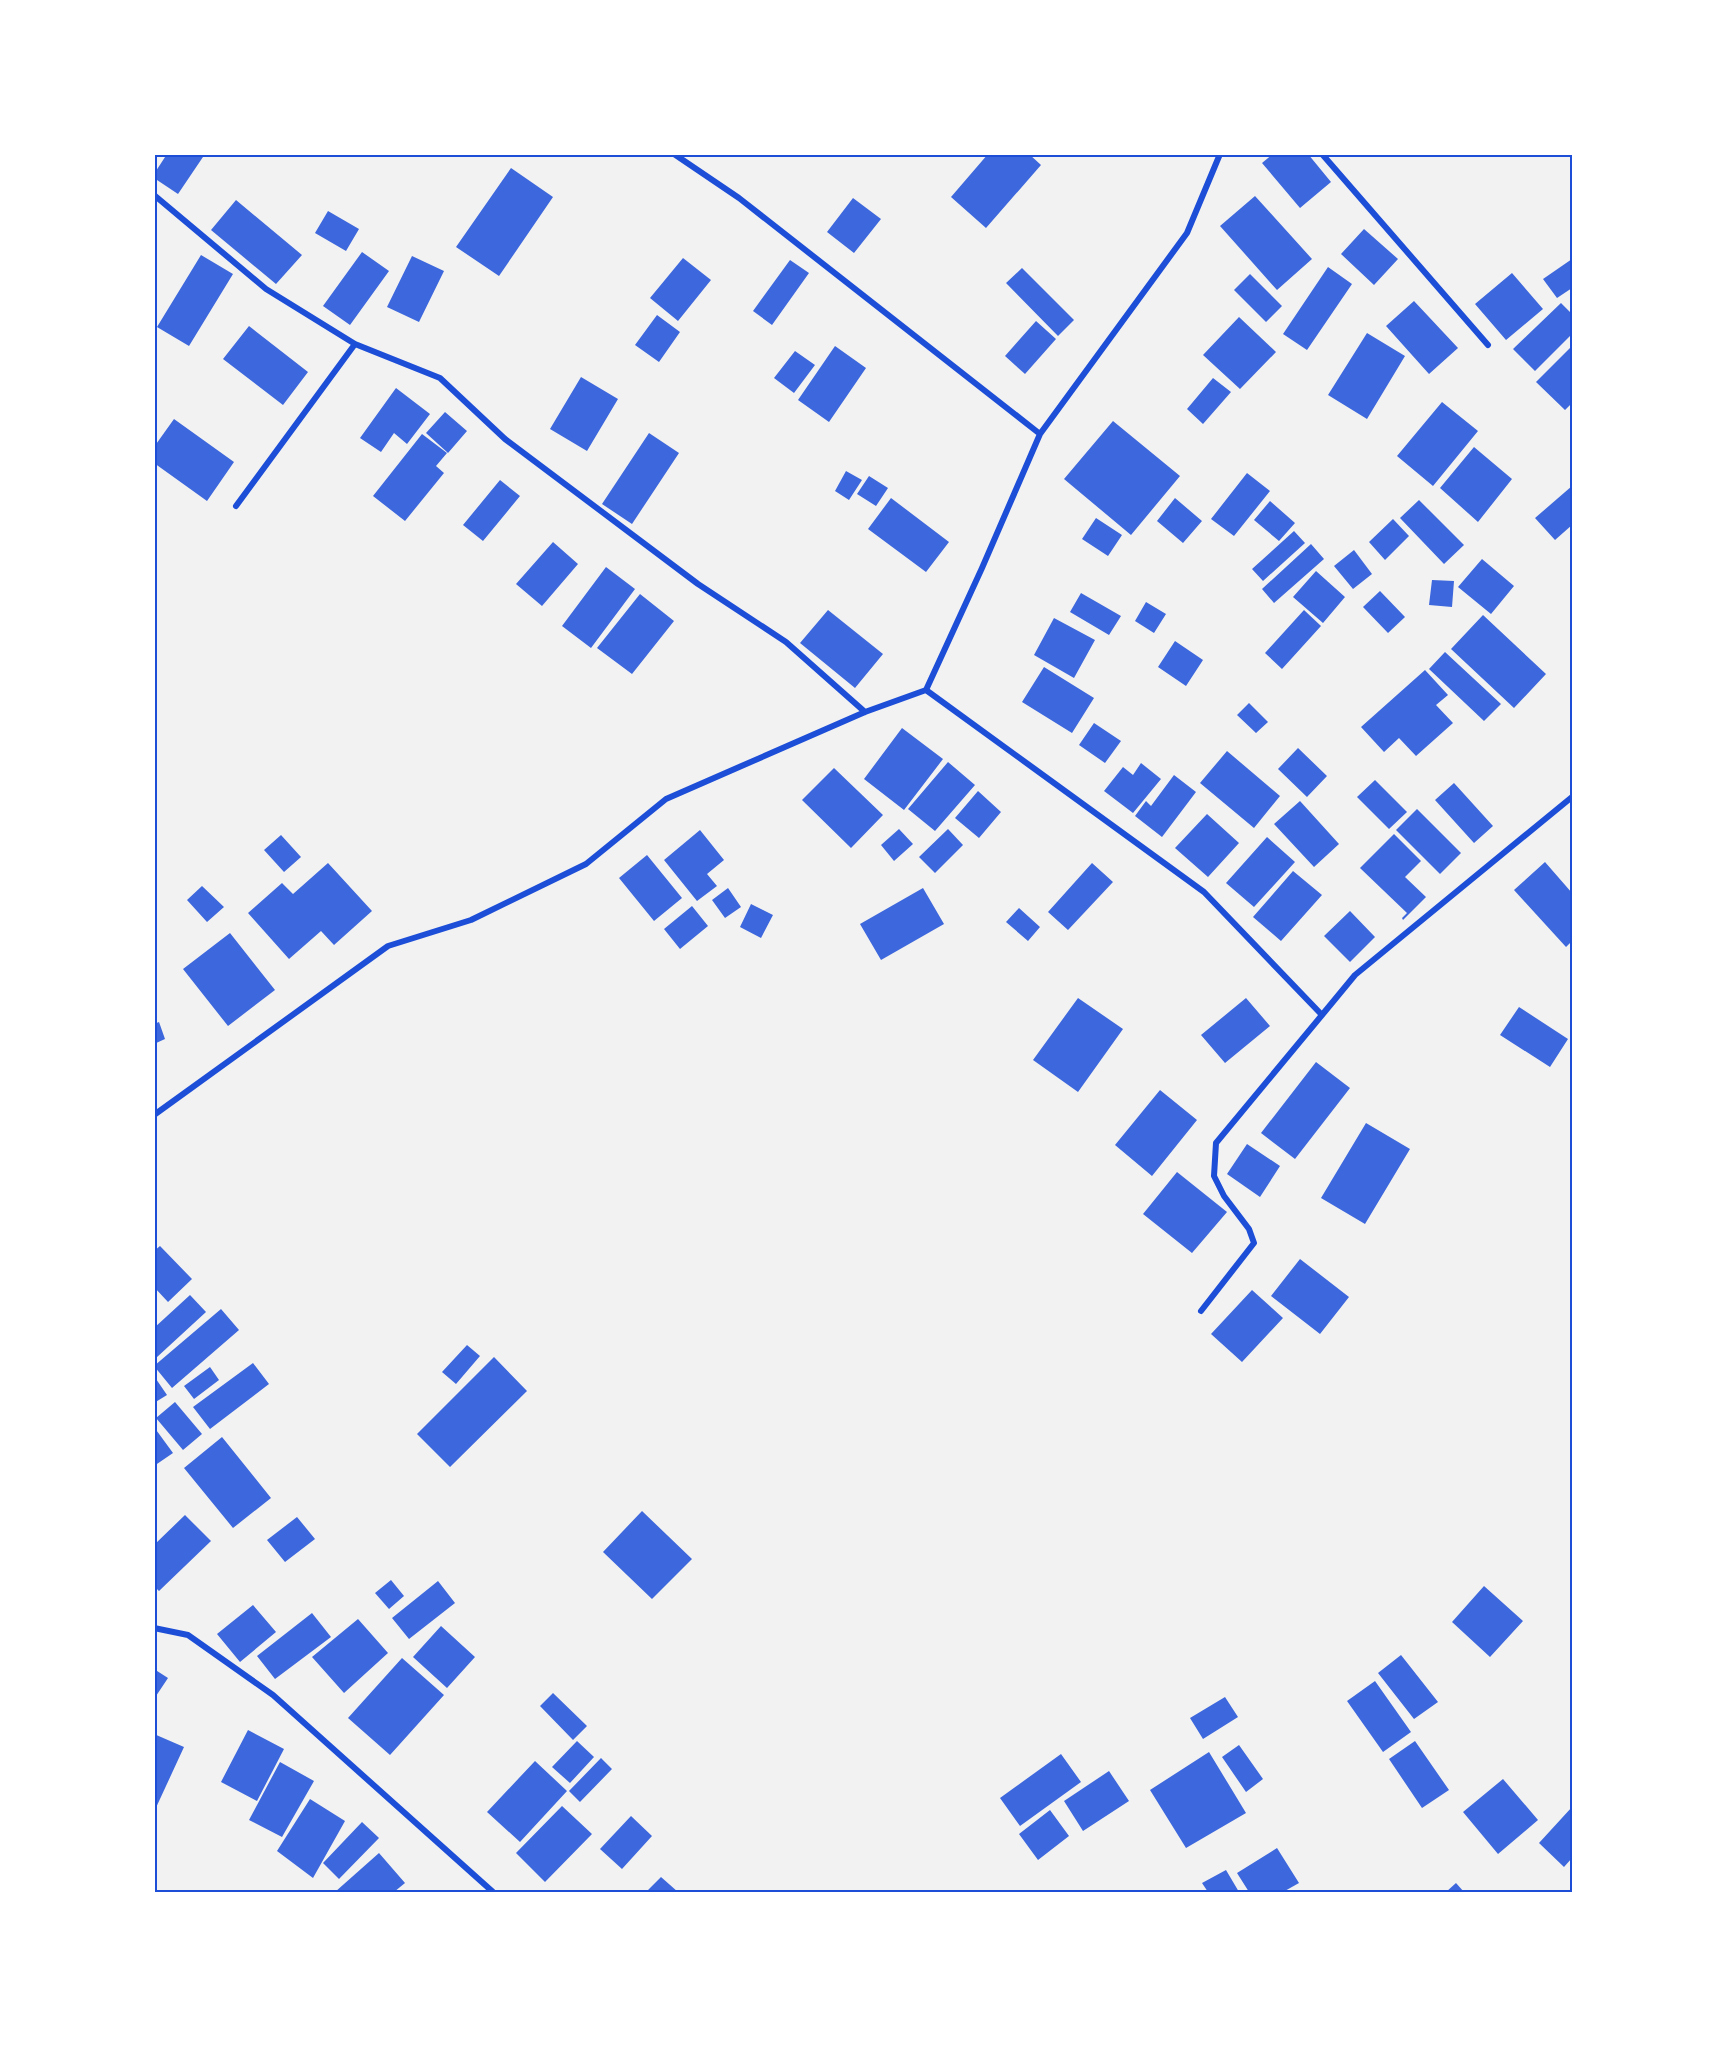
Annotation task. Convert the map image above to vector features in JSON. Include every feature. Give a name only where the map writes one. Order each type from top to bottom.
[{"type":"street","points":[[674,154],[738,198],[1040,434]]},
{"type":"street","points":[[154,1115],[388,946],[471,920],[586,864],[666,799],[865,712],[926,690],[1040,434],[1187,233],[1220,154]]},
{"type":"street","points":[[1322,154],[1488,345]]},
{"type":"street","points":[[154,195],[266,289],[355,344],[440,378],[505,439],[698,584],[786,642],[865,712]]},
{"type":"street","points":[[236,506],[355,344]]},
{"type":"street","points":[[926,690],[1204,892],[1322,1015]]},
{"type":"street","points":[[1201,1311],[1254,1243],[1249,1229],[1224,1196],[1214,1176],[1216,1143],[1355,975],[1572,797]]},
{"type":"street","points":[[154,1628],[188,1635],[273,1695],[493,1893]]},
{"type":"building","points":[[167,154],[205,154],[178,194],[154,178],[154,174]]},
{"type":"building","points":[[988,154],[1029,154],[1041,165],[986,228],[951,197]]},
{"type":"building","points":[[1273,154],[1308,154],[1331,182],[1300,208],[1262,163]]},
{"type":"building","points":[[511,168],[553,197],[499,276],[456,247]]},
{"type":"building","points":[[1255,196],[1312,259],[1277,290],[1220,226]]},
{"type":"building","points":[[853,198],[881,219],[854,253],[827,232]]},
{"type":"building","points":[[236,200],[302,255],[276,284],[211,230]]},
{"type":"building","points":[[328,211],[359,229],[346,251],[315,233]]},
{"type":"building","points":[[1364,229],[1398,259],[1374,285],[1341,254]]},
{"type":"building","points":[[362,252],[389,271],[350,325],[323,306]]},
{"type":"building","points":[[201,255],[233,274],[189,346],[157,327]]},
{"type":"building","points":[[412,256],[444,271],[419,322],[387,307]]},
{"type":"building","points":[[683,258],[711,280],[678,321],[650,298]]},
{"type":"building","points":[[1572,259],[1572,288],[1557,298],[1543,279]]},
{"type":"building","points":[[790,260],[809,273],[772,325],[753,311]]},
{"type":"building","points":[[1328,267],[1352,284],[1307,350],[1283,334]]},
{"type":"building","points":[[1022,268],[1074,320],[1058,336],[1006,283]]},
{"type":"building","points":[[1512,273],[1543,309],[1506,340],[1475,304]]},
{"type":"building","points":[[1250,274],[1282,306],[1266,322],[1234,290]]},
{"type":"building","points":[[1414,301],[1458,348],[1429,374],[1386,326]]},
{"type":"building","points":[[1561,303],[1572,314],[1572,334],[1535,371],[1513,349]]},
{"type":"building","points":[[657,315],[680,332],[659,362],[635,345]]},
{"type":"building","points":[[1239,317],[1276,352],[1240,389],[1203,355]]},
{"type":"building","points":[[1036,321],[1056,339],[1025,374],[1005,356]]},
{"type":"building","points":[[249,326],[308,372],[283,405],[223,359]]},
{"type":"building","points":[[1367,333],[1405,356],[1367,419],[1328,395]]},
{"type":"building","points":[[835,346],[866,368],[829,422],[798,400]]},
{"type":"building","points":[[1572,346],[1572,403],[1565,410],[1536,382]]},
{"type":"building","points":[[795,351],[815,365],[794,393],[774,378]]},
{"type":"building","points":[[581,377],[618,399],[587,451],[550,429]]},
{"type":"building","points":[[1213,378],[1231,392],[1203,424],[1187,409]]},
{"type":"building","points":[[396,388],[430,414],[407,444],[394,433],[381,452],[360,438]]},
{"type":"building","points":[[1442,402],[1478,431],[1433,486],[1397,456]]},
{"type":"building","points":[[445,412],[467,431],[448,453],[426,433]]},
{"type":"building","points":[[174,419],[234,462],[207,501],[154,463],[154,447]]},
{"type":"building","points":[[1113,421],[1180,476],[1131,535],[1064,479]]},
{"type":"building","points":[[649,433],[679,453],[632,524],[602,504]]},
{"type":"building","points":[[422,434],[447,453],[436,466],[444,473],[405,521],[373,496]]},
{"type":"building","points":[[1474,447],[1512,479],[1478,522],[1440,488]]},
{"type":"building","points":[[846,471],[862,480],[849,500],[835,491]]},
{"type":"building","points":[[1247,473],[1270,491],[1234,536],[1211,519]]},
{"type":"building","points":[[869,476],[888,488],[876,506],[857,494]]},
{"type":"building","points":[[500,480],[520,496],[483,541],[463,525]]},
{"type":"building","points":[[1572,486],[1572,525],[1555,540],[1535,518]]},
{"type":"building","points":[[891,498],[949,542],[926,572],[868,529]]},
{"type":"building","points":[[1175,498],[1202,521],[1183,543],[1157,521]]},
{"type":"building","points":[[1419,500],[1464,545],[1444,564],[1400,518]]},
{"type":"building","points":[[1270,501],[1295,523],[1279,541],[1254,520]]},
{"type":"building","points":[[1096,518],[1122,535],[1108,556],[1082,539]]},
{"type":"building","points":[[1393,519],[1409,536],[1385,560],[1369,542]]},
{"type":"building","points":[[1294,531],[1305,543],[1263,581],[1252,569]]},
{"type":"building","points":[[553,542],[578,564],[542,606],[516,584]]},
{"type":"building","points":[[1311,544],[1324,559],[1274,603],[1262,589]]},
{"type":"building","points":[[1354,550],[1372,574],[1353,589],[1334,566]]},
{"type":"building","points":[[1482,559],[1514,586],[1491,614],[1458,587]]},
{"type":"building","points":[[606,567],[635,589],[591,648],[562,626]]},
{"type":"building","points":[[1316,571],[1345,597],[1323,623],[1293,597]]},
{"type":"building","points":[[1432,580],[1454,581],[1452,607],[1429,605]]},
{"type":"building","points":[[1380,591],[1405,617],[1388,633],[1363,607]]},
{"type":"building","points":[[1081,593],[1121,616],[1109,635],[1070,612]]},
{"type":"building","points":[[640,594],[674,621],[632,674],[597,648]]},
{"type":"building","points":[[1146,602],[1166,614],[1154,633],[1135,621]]},
{"type":"building","points":[[828,610],[883,654],[855,688],[800,643]]},
{"type":"building","points":[[1304,610],[1321,626],[1282,669],[1265,653]]},
{"type":"building","points":[[1483,615],[1546,674],[1514,708],[1451,649]]},
{"type":"building","points":[[1054,618],[1095,640],[1074,678],[1034,655]]},
{"type":"building","points":[[1175,641],[1203,660],[1186,686],[1158,667]]},
{"type":"building","points":[[1445,652],[1501,704],[1484,721],[1429,669]]},
{"type":"building","points":[[1044,667],[1094,698],[1072,733],[1022,702]]},
{"type":"building","points":[[1425,670],[1448,695],[1436,705],[1453,723],[1416,756],[1399,738],[1384,752],[1361,727]]},
{"type":"building","points":[[1249,703],[1268,722],[1256,733],[1237,715]]},
{"type":"building","points":[[1094,723],[1121,741],[1105,763],[1079,745]]},
{"type":"building","points":[[902,728],[943,759],[904,810],[864,779]]},
{"type":"building","points":[[1298,748],[1327,776],[1307,797],[1278,769]]},
{"type":"building","points":[[1227,751],[1280,796],[1254,828],[1200,783]]},
{"type":"building","points":[[948,762],[975,785],[935,831],[908,809]]},
{"type":"building","points":[[1141,763],[1161,779],[1133,813],[1104,791],[1123,767],[1133,775]]},
{"type":"building","points":[[834,768],[883,815],[851,848],[802,800]]},
{"type":"building","points":[[1174,775],[1196,792],[1162,837],[1135,816],[1146,801],[1151,806]]},
{"type":"building","points":[[1375,780],[1407,812],[1389,829],[1357,797]]},
{"type":"building","points":[[1454,783],[1493,826],[1474,843],[1435,800]]},
{"type":"building","points":[[978,791],[1001,812],[979,838],[955,818]]},
{"type":"building","points":[[1300,801],[1339,844],[1314,867],[1274,824]]},
{"type":"building","points":[[1417,809],[1461,853],[1440,874],[1396,830]]},
{"type":"building","points":[[1207,814],[1239,843],[1208,877],[1175,848]]},
{"type":"building","points":[[899,829],[913,844],[894,861],[881,845]]},
{"type":"building","points":[[948,829],[963,845],[935,873],[919,857]]},
{"type":"building","points":[[700,830],[724,860],[707,874],[717,886],[697,901],[664,860]]},
{"type":"building","points":[[1394,834],[1421,861],[1405,877],[1426,897],[1403,920],[1402,918],[1407,913],[1360,868]]},
{"type":"building","points":[[281,835],[301,857],[284,872],[264,850]]},
{"type":"building","points":[[1267,837],[1295,862],[1254,907],[1226,883]]},
{"type":"building","points":[[647,855],[682,898],[654,921],[619,878]]},
{"type":"building","points":[[1545,862],[1572,893],[1572,941],[1566,947],[1514,890]]},
{"type":"building","points":[[328,863],[372,911],[334,945],[321,931],[289,959],[248,913],[282,883],[293,894]]},
{"type":"building","points":[[1092,863],[1113,882],[1068,930],[1048,912]]},
{"type":"building","points":[[1293,871],[1322,895],[1281,941],[1253,917]]},
{"type":"building","points":[[202,886],[224,907],[207,922],[187,900]]},
{"type":"building","points":[[728,888],[741,907],[725,918],[712,900]]},
{"type":"building","points":[[923,888],[944,924],[881,960],[860,924]]},
{"type":"building","points":[[751,904],[773,915],[761,938],[740,927]]},
{"type":"building","points":[[692,906],[708,926],[680,949],[664,929]]},
{"type":"building","points":[[1019,908],[1040,927],[1028,941],[1006,922]]},
{"type":"building","points":[[1350,911],[1375,937],[1350,962],[1324,936]]},
{"type":"building","points":[[230,933],[275,990],[228,1026],[183,969]]},
{"type":"building","points":[[1078,998],[1123,1029],[1078,1092],[1033,1060]]},
{"type":"building","points":[[1246,998],[1270,1026],[1225,1063],[1201,1035]]},
{"type":"building","points":[[1519,1007],[1568,1039],[1550,1067],[1500,1035]]},
{"type":"building","points":[[159,1022],[165,1039],[154,1044],[154,1024]]},
{"type":"building","points":[[1316,1062],[1350,1088],[1295,1159],[1261,1133]]},
{"type":"building","points":[[1160,1090],[1197,1120],[1152,1176],[1115,1145]]},
{"type":"building","points":[[1366,1123],[1410,1149],[1365,1224],[1321,1198]]},
{"type":"building","points":[[1247,1144],[1280,1166],[1260,1197],[1227,1174]]},
{"type":"building","points":[[1177,1172],[1227,1212],[1192,1253],[1143,1214]]},
{"type":"building","points":[[160,1246],[192,1279],[168,1302],[154,1287],[154,1251]]},
{"type":"building","points":[[1300,1259],[1349,1297],[1320,1334],[1271,1296]]},
{"type":"building","points":[[1252,1290],[1283,1318],[1242,1362],[1211,1334]]},
{"type":"building","points":[[190,1295],[206,1312],[156,1358],[154,1328]]},
{"type":"building","points":[[221,1309],[239,1330],[172,1388],[154,1366]]},
{"type":"building","points":[[467,1345],[480,1356],[456,1384],[442,1372]]},
{"type":"building","points":[[494,1357],[527,1391],[450,1467],[417,1434]]},
{"type":"building","points":[[253,1363],[269,1384],[210,1429],[193,1407]]},
{"type":"building","points":[[210,1367],[219,1380],[194,1399],[184,1386]]},
{"type":"building","points":[[154,1376],[167,1395],[154,1403]]},
{"type":"building","points":[[175,1402],[202,1434],[183,1450],[156,1418]]},
{"type":"building","points":[[154,1427],[173,1453],[154,1466]]},
{"type":"building","points":[[222,1437],[271,1498],[233,1528],[184,1468]]},
{"type":"building","points":[[642,1511],[692,1559],[652,1599],[603,1552]]},
{"type":"building","points":[[185,1515],[211,1541],[159,1591],[154,1586],[154,1545]]},
{"type":"building","points":[[297,1517],[315,1539],[285,1562],[267,1540]]},
{"type":"building","points":[[391,1580],[404,1596],[389,1609],[375,1593]]},
{"type":"building","points":[[438,1581],[455,1603],[409,1639],[392,1618]]},
{"type":"building","points":[[1484,1586],[1523,1621],[1490,1657],[1452,1622]]},
{"type":"building","points":[[253,1605],[276,1632],[240,1662],[217,1634]]},
{"type":"building","points":[[312,1613],[331,1637],[275,1679],[257,1656]]},
{"type":"building","points":[[358,1619],[388,1653],[344,1693],[312,1657]]},
{"type":"building","points":[[441,1626],[475,1657],[447,1688],[413,1657]]},
{"type":"building","points":[[1401,1655],[1438,1702],[1414,1719],[1378,1673]]},
{"type":"building","points":[[402,1658],[444,1695],[390,1755],[348,1718]]},
{"type":"building","points":[[154,1669],[168,1678],[154,1699]]},
{"type":"building","points":[[1375,1681],[1411,1732],[1383,1752],[1347,1701]]},
{"type":"building","points":[[553,1693],[587,1726],[573,1740],[540,1706]]},
{"type":"building","points":[[1225,1697],[1238,1717],[1203,1739],[1190,1718]]},
{"type":"building","points":[[248,1730],[284,1749],[257,1801],[221,1782]]},
{"type":"building","points":[[154,1734],[184,1747],[154,1812]]},
{"type":"building","points":[[577,1741],[594,1757],[570,1783],[552,1767]]},
{"type":"building","points":[[1415,1741],[1449,1790],[1422,1808],[1389,1759]]},
{"type":"building","points":[[1239,1745],[1263,1779],[1246,1792],[1222,1757]]},
{"type":"building","points":[[1209,1752],[1246,1813],[1186,1848],[1150,1790]]},
{"type":"building","points":[[1061,1754],[1081,1782],[1020,1826],[1000,1798]]},
{"type":"building","points":[[601,1758],[612,1769],[580,1802],[569,1791]]},
{"type":"building","points":[[535,1761],[567,1791],[520,1842],[487,1812]]},
{"type":"building","points":[[280,1762],[314,1781],[282,1837],[249,1820]]},
{"type":"building","points":[[1109,1771],[1129,1801],[1083,1831],[1064,1801]]},
{"type":"building","points":[[1503,1779],[1538,1820],[1498,1854],[1463,1812]]},
{"type":"building","points":[[310,1799],[345,1821],[313,1878],[277,1851]]},
{"type":"building","points":[[562,1806],[592,1834],[545,1882],[516,1853]]},
{"type":"building","points":[[1572,1807],[1572,1858],[1564,1867],[1539,1843]]},
{"type":"building","points":[[1050,1810],[1069,1836],[1038,1860],[1019,1834]]},
{"type":"building","points":[[631,1816],[652,1836],[622,1869],[600,1849]]},
{"type":"building","points":[[362,1822],[379,1838],[339,1879],[323,1863]]},
{"type":"building","points":[[1277,1848],[1299,1883],[1283,1892],[1249,1892],[1237,1873]]},
{"type":"building","points":[[379,1853],[405,1883],[394,1892],[335,1892]]},
{"type":"building","points":[[1226,1870],[1239,1892],[1208,1892],[1202,1883]]},
{"type":"building","points":[[661,1877],[678,1892],[646,1892]]},
{"type":"building","points":[[1456,1883],[1464,1892],[1446,1892]]}]
